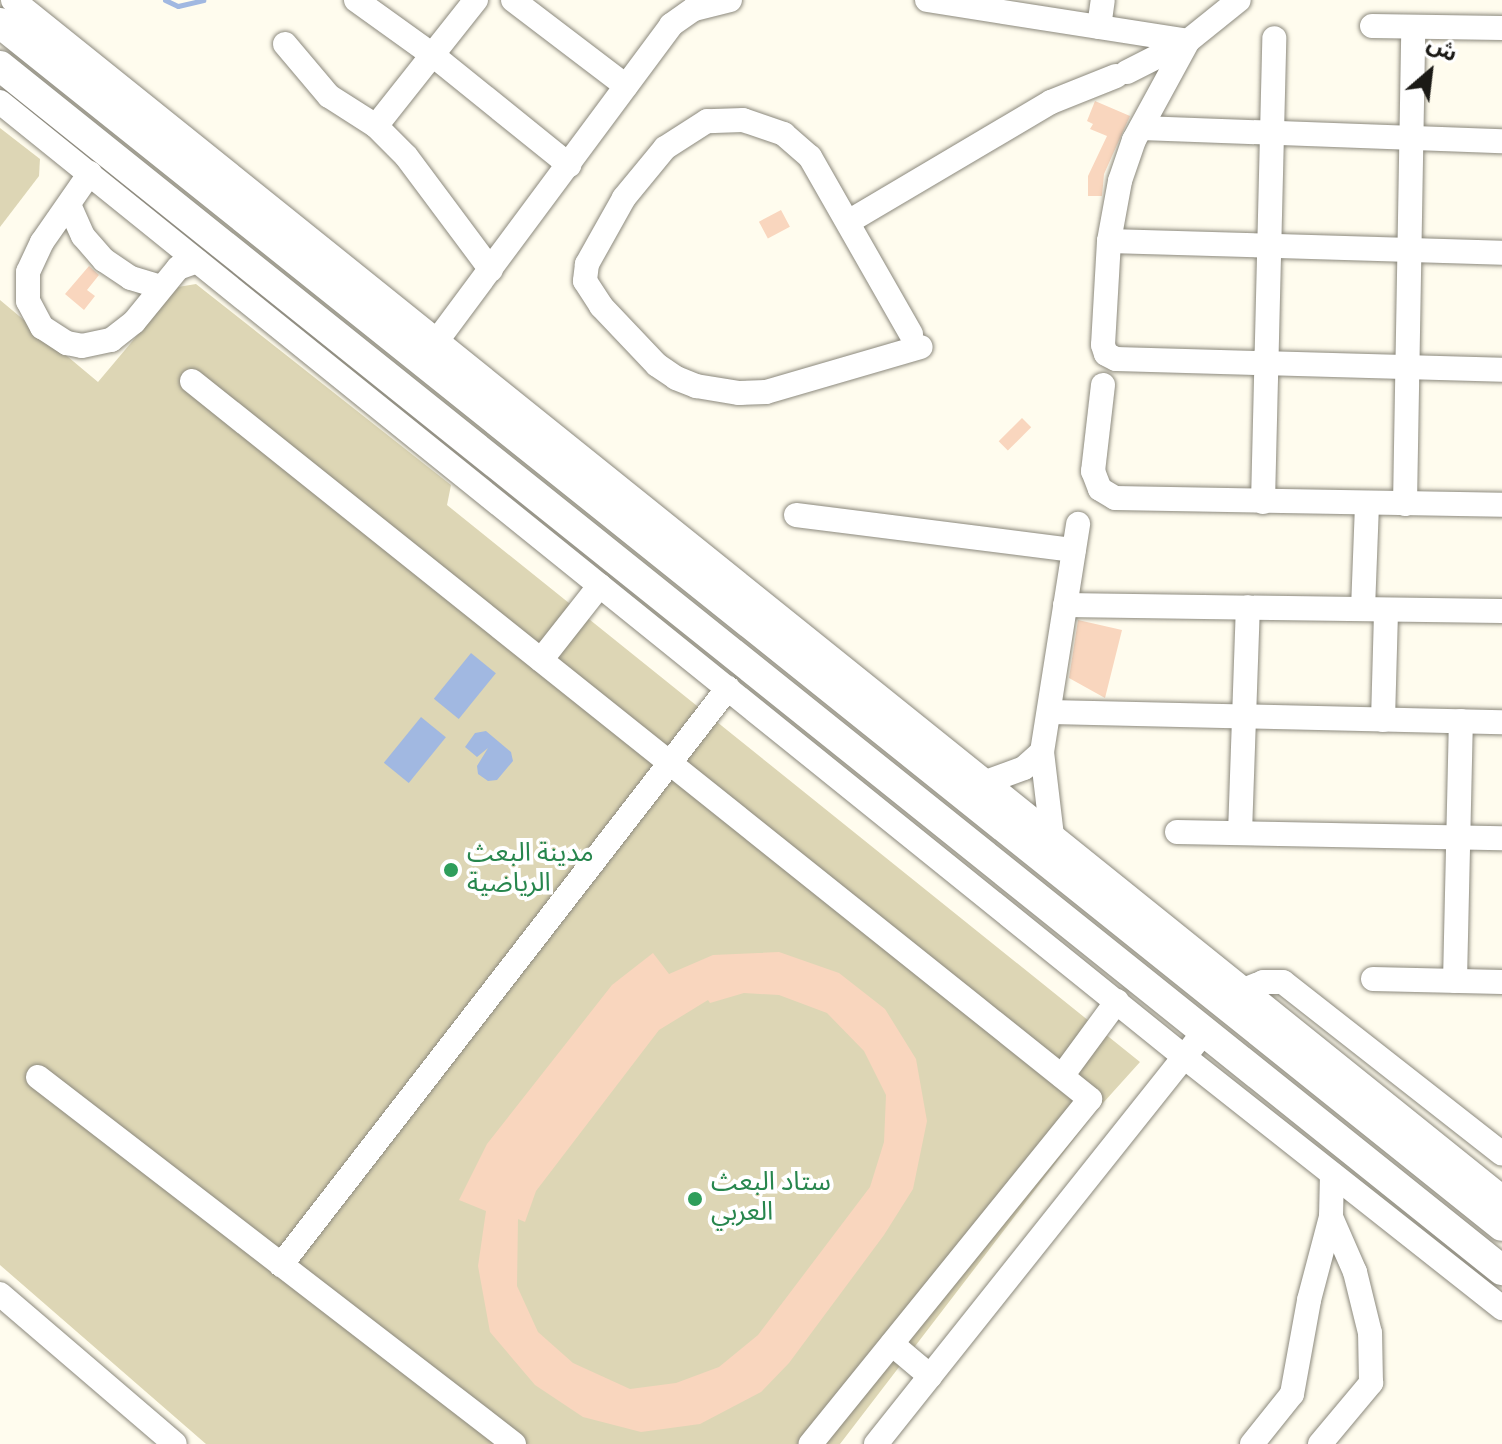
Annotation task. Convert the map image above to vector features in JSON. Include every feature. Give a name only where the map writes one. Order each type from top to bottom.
[{"type":"main road","points":[[0,23],[1237,998],[1502,1226]]},
{"type":"main road","points":[[0,66],[99,163],[1502,1270]]},
{"type":"main road","points":[[1204,1032],[1220,1029],[1237,998]]},
{"type":"street","points":[[13,0],[986,782],[1237,998],[1497,1189]]},
{"type":"street","points":[[356,0],[434,56],[569,165]]},
{"type":"street","points":[[376,126],[476,0]]},
{"type":"street","points":[[513,0],[626,86]]},
{"type":"street","points":[[927,0],[1039,9],[1099,27],[1188,41]]},
{"type":"street","points":[[1099,27],[1103,0]]},
{"type":"street","points":[[848,222],[1051,102],[1121,74],[1188,41],[1239,0]]},
{"type":"street","points":[[436,342],[671,25],[694,9],[715,1]]},
{"type":"street","points":[[1372,26],[1502,28]]},
{"type":"street","points":[[1405,504],[1413,27]]},
{"type":"street","points":[[1263,502],[1274,38]]},
{"type":"street","points":[[1188,41],[1141,128],[1120,181],[1109,241],[1103,345],[1106,354],[1116,359],[1502,370]]},
{"type":"street","points":[[285,44],[329,96],[376,126],[406,156],[491,270]]},
{"type":"street","points":[[0,102],[99,163],[197,261],[1183,1056],[1502,1308]]},
{"type":"street","points":[[716,118],[759,124],[794,142],[815,165],[848,222],[916,340],[766,392],[739,393],[707,388],[676,378],[657,365],[601,306],[585,281],[587,264],[597,242],[638,179],[683,133],[716,118]]},
{"type":"street","points":[[1141,128],[1502,141]]},
{"type":"street","points":[[99,163],[42,242],[28,272],[28,301],[42,327],[54,336],[82,346],[111,340],[134,322],[178,268],[197,261]]},
{"type":"street","points":[[70,207],[83,236],[104,260],[131,278],[161,287]]},
{"type":"street","points":[[1109,241],[1502,253]]},
{"type":"street","points":[[192,381],[1090,1099],[811,1444]]},
{"type":"street","points":[[1103,385],[1093,471],[1095,482],[1108,495],[1128,500],[1502,505]]},
{"type":"street","points":[[1367,503],[1383,720]]},
{"type":"street","points":[[796,515],[1074,550]]},
{"type":"street","points":[[1052,836],[1042,752],[1078,524]]},
{"type":"street","points":[[541,660],[600,585]]},
{"type":"street","points":[[1065,605],[1502,611]]},
{"type":"street","points":[[1240,833],[1248,607]]},
{"type":"street","points":[[281,1265],[728,688]]},
{"type":"street","points":[[1050,712],[1502,722]]},
{"type":"street","points":[[1455,981],[1461,721]]},
{"type":"street","points":[[986,782],[1024,768],[1042,752]]},
{"type":"street","points":[[1177,832],[1502,838]]},
{"type":"street","points":[[1373,979],[1502,982]]},
{"type":"street","points":[[1237,998],[1272,980],[1283,982],[1502,1154]]},
{"type":"street","points":[[1062,1076],[1117,1001]]},
{"type":"street","points":[[876,1444],[1204,1032]]},
{"type":"street","points":[[38,1077],[514,1444]]},
{"type":"street","points":[[1252,1444],[1292,1394],[1309,1300],[1331,1217],[1332,1174]]},
{"type":"street","points":[[1320,1444],[1371,1383],[1370,1333],[1355,1272],[1331,1217]]},
{"type":"street","points":[[0,1294],[175,1444]]},
{"type":"street","points":[[892,1344],[930,1376]]},
{"type":"shaded area","points":[[0,128],[40,159],[39,176],[0,227]]},
{"type":"shaded area","name":"مدينة البعث الرياضية","points":[[196,284],[451,485],[447,505],[1140,1062],[1094,1113],[840,1444],[206,1444],[0,1265],[0,300],[98,382],[178,287]]},
{"type":"water","points":[[471,653],[496,673],[459,719],[434,699]]},
{"type":"water","points":[[421,717],[446,737],[409,783],[384,763]]},
{"type":"water","points":[[486,731],[511,752],[513,761],[497,780],[488,781],[478,774],[477,766],[488,748],[477,757],[465,747],[475,733]]},
{"type":"building","points":[[1095,101],[1130,116],[1104,174],[1102,196],[1088,196],[1088,176],[1107,136],[1090,129],[1093,124],[1087,121]]},
{"type":"building","points":[[781,210],[790,227],[768,239],[759,222]]},
{"type":"building","points":[[89,266],[99,275],[87,290],[95,296],[84,310],[65,294]]},
{"type":"building","points":[[1022,418],[1031,427],[1008,451],[999,441]]},
{"type":"building","points":[[1078,620],[1122,630],[1105,698],[1069,678]]},
{"type":"building","points":[[779,952],[839,973],[885,1009],[916,1059],[927,1121],[913,1189],[884,1235],[789,1363],[761,1392],[700,1424],[641,1432],[583,1417],[535,1385],[490,1332],[478,1266],[486,1211],[459,1200],[487,1144],[612,985],[653,953],[669,974],[713,955]],"holes":[[[744,993],[779,995],[827,1013],[864,1051],[886,1095],[884,1142],[870,1187],[758,1335],[719,1367],[676,1383],[630,1389],[573,1363],[538,1332],[517,1286],[518,1219],[525,1222],[536,1191],[659,1030],[708,1000],[710,1003]]]},
{"type":"waterway","points":[[165,0],[178,6],[203,0]]},
{"type":"place","name":"مدينة البعث الرياضية","points":[[451,870]]},
{"type":"place","name":"ستاد البعث العربي","points":[[695,1199]]}]
